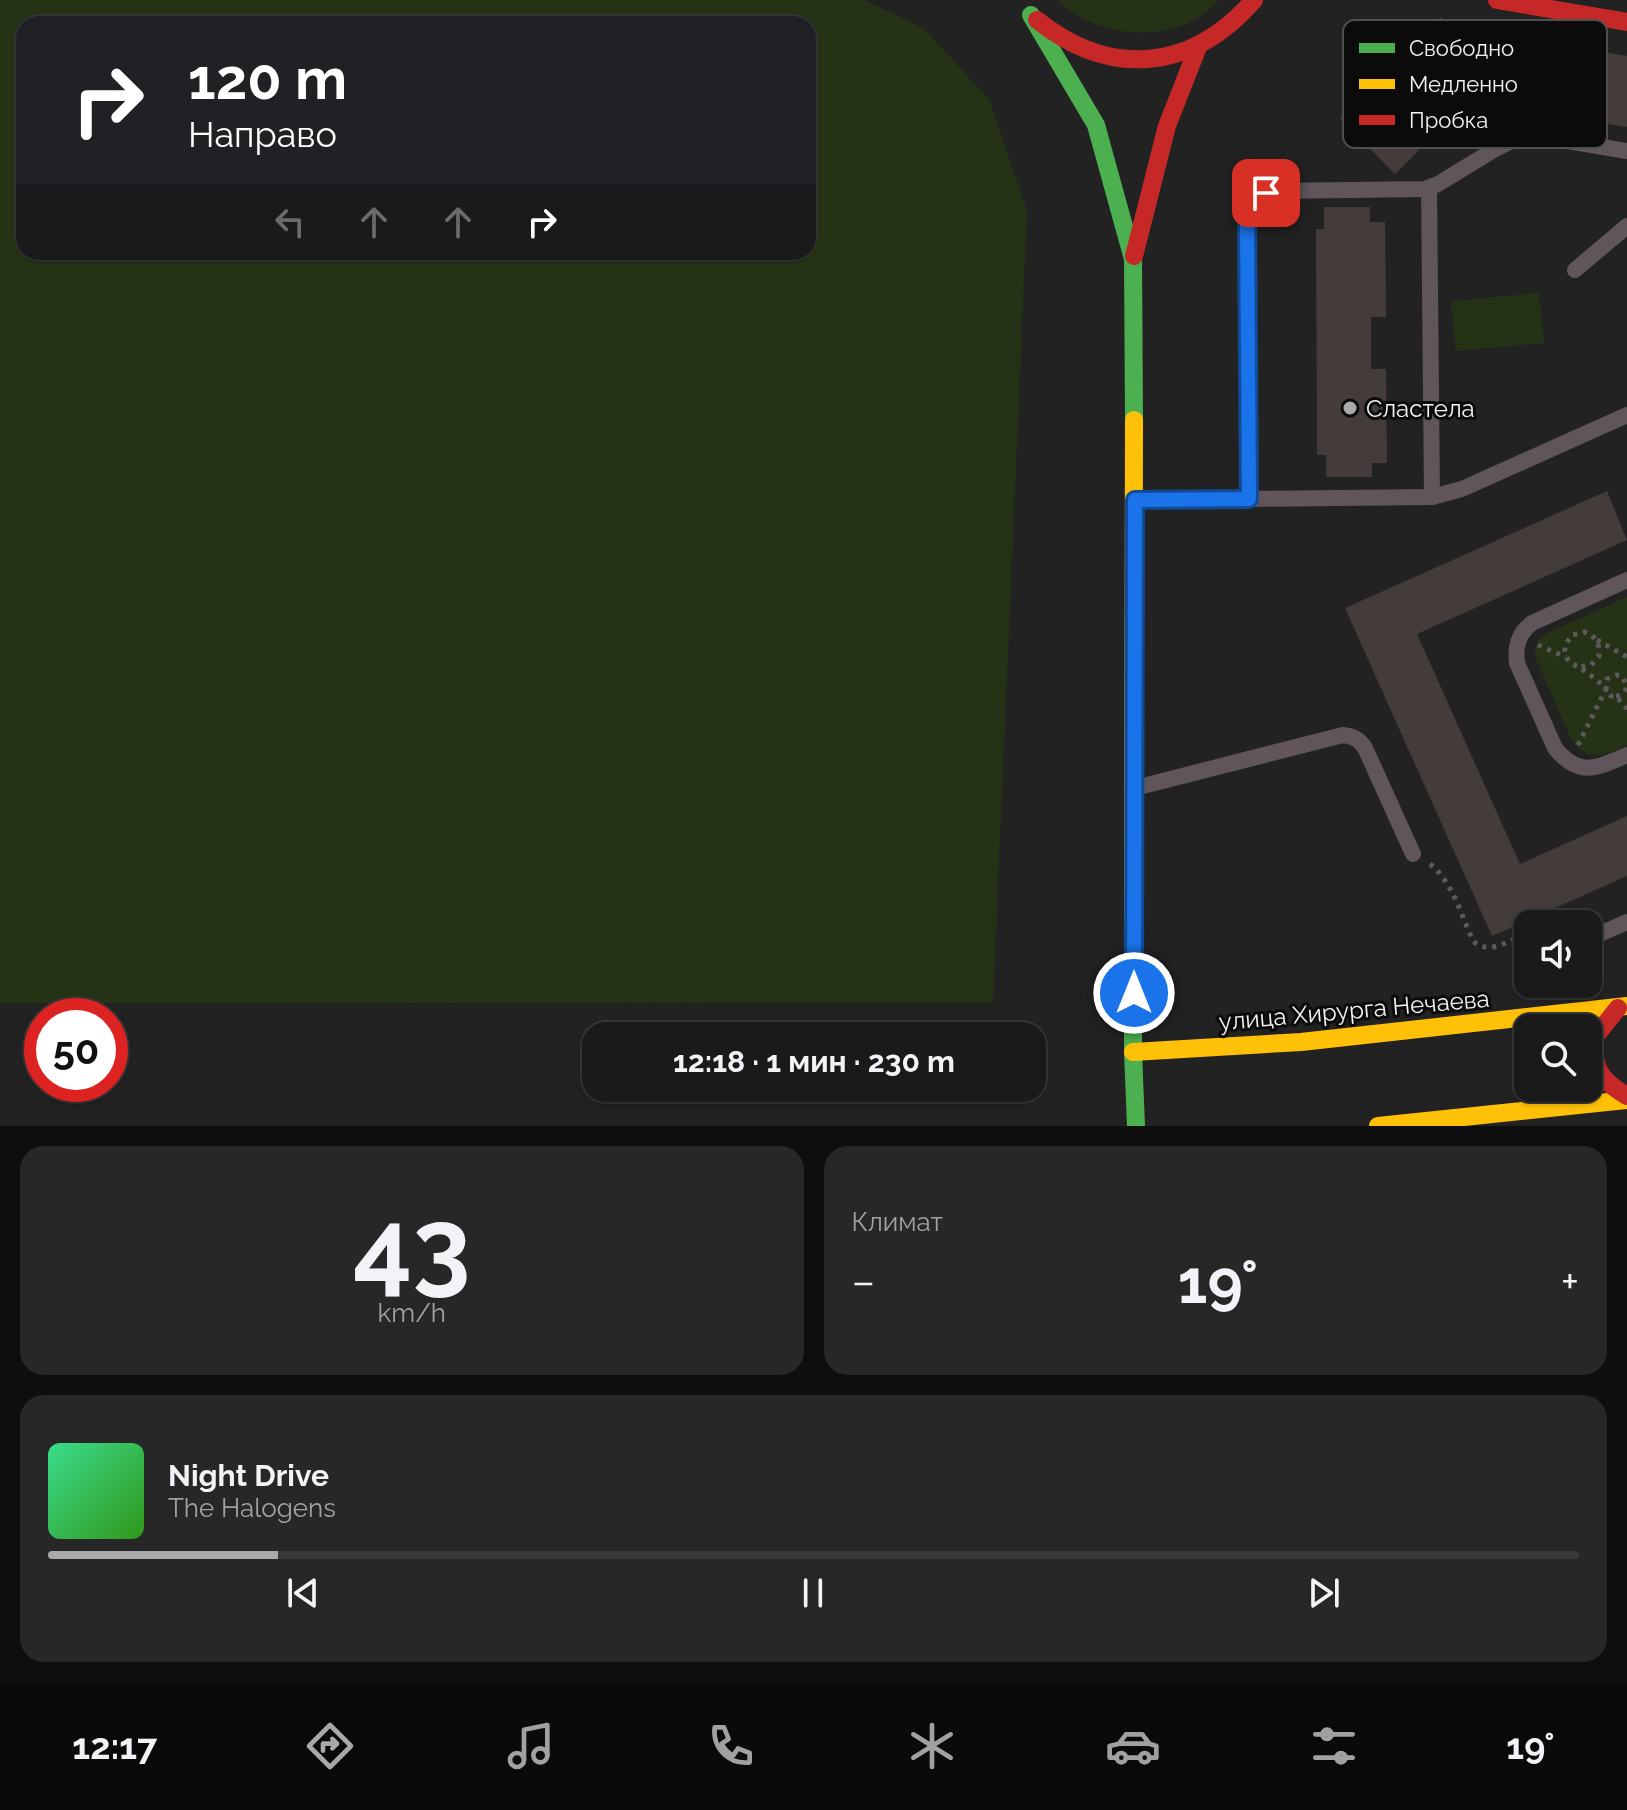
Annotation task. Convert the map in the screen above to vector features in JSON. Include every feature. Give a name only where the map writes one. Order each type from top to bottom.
[{"type":"main road","points":[[1026,8],[1059,38],[1092,53],[1128,60],[1164,57],[1198,47],[1223,32],[1254,0]]},
{"type":"main road","points":[[1497,0],[1627,22]]},
{"type":"main road","points":[[1026,8],[1096,125],[1133,259]]},
{"type":"main road","points":[[1136,1126],[1133,1052],[1133,259],[1167,126],[1198,47]]},
{"type":"main road","points":[[1622,1007],[1593,1039],[1595,1068],[1609,1085],[1627,1098]]},
{"type":"main road","name":"улица Хирурга Нечаева","points":[[1133,1052],[1301,1042],[1622,1007]]},
{"type":"main road","points":[[1378,1126],[1627,1098]]},
{"type":"lane","points":[[1249,499],[1247,216],[1250,208],[1259,196],[1274,191],[1429,188],[1497,148]]},
{"type":"lane","points":[[1607,148],[1627,151]]},
{"type":"lane","points":[[1429,188],[1432,497]]},
{"type":"lane","points":[[1575,270],[1627,226]]},
{"type":"lane","points":[[1135,500],[1432,497],[1462,489],[1627,415]]},
{"type":"lane","points":[[1627,580],[1532,623],[1519,638],[1515,653],[1555,748],[1569,763],[1588,769],[1597,768],[1627,755]]},
{"type":"lane","points":[[1134,788],[1349,735],[1365,748],[1413,854]]},
{"type":"lane","points":[[1602,933],[1627,922]]},
{"type":"path","points":[[1567,607],[1599,644],[1599,656],[1591,665],[1579,667]]},
{"type":"path","points":[[1567,658],[1565,645],[1572,635],[1585,632],[1627,657]]},
{"type":"path","points":[[1519,638],[1567,658],[1597,680],[1606,689],[1611,696],[1621,695],[1625,691],[1626,679],[1617,675],[1607,679],[1606,689],[1569,763]]},
{"type":"path","points":[[1616,696],[1627,709]]},
{"type":"path","points":[[1413,854],[1443,876],[1477,945],[1492,948],[1514,938]]},
{"type":"green space","points":[[0,0],[864,0],[923,28],[989,99],[1027,210],[993,1002],[128,1003],[128,998],[24,998],[24,1003],[0,1003]]},
{"type":"green space","points":[[1057,0],[1219,0],[1202,15],[1182,25],[1139,33],[1095,23]]},
{"type":"green space","points":[[1539,293],[1544,343],[1456,351],[1451,301]]},
{"type":"green space","points":[[1627,597],[1627,745],[1592,755],[1572,741],[1535,657],[1536,647],[1543,635]]},
{"type":"building","points":[[1607,53],[1627,56],[1627,127],[1607,124]]},
{"type":"building","points":[[1369,148],[1421,148],[1395,174]]},
{"type":"building","points":[[1324,207],[1370,207],[1370,222],[1385,222],[1386,317],[1371,317],[1371,369],[1386,369],[1387,463],[1372,463],[1372,477],[1326,477],[1326,455],[1317,455],[1316,229],[1324,229]]},
{"type":"building","points":[[1607,491],[1627,540],[1417,634],[1520,864],[1627,816],[1627,876],[1550,910],[1514,910],[1514,926],[1492,936],[1345,608]]},
{"type":"traffic: fast","points":[[1031,15],[1096,125],[1133,259],[1134,420]]},
{"type":"traffic: fast","points":[[1133,915],[1136,1126]]},
{"type":"traffic: slow","points":[[1133,915],[1134,420]]},
{"type":"traffic: slow","points":[[1133,1052],[1301,1042],[1627,1006]]},
{"type":"traffic: slow","points":[[1378,1126],[1627,1100]]},
{"type":"traffic: jam","points":[[1037,20],[1065,39],[1093,52],[1122,58],[1150,59],[1178,53],[1204,41],[1230,24],[1254,0]]},
{"type":"traffic: jam","points":[[1497,0],[1627,22]]},
{"type":"traffic: jam","points":[[1134,256],[1167,126],[1198,47]]},
{"type":"traffic: jam","points":[[1618,1008],[1593,1039],[1594,1050],[1597,1067],[1604,1079],[1627,1096]]},
{"type":"place","name":"Сластела","points":[[1350,408]]},
{"type":"route","points":[[1134,993],[1135,500],[1249,499],[1247,216],[1253,202],[1266,193]]}]
